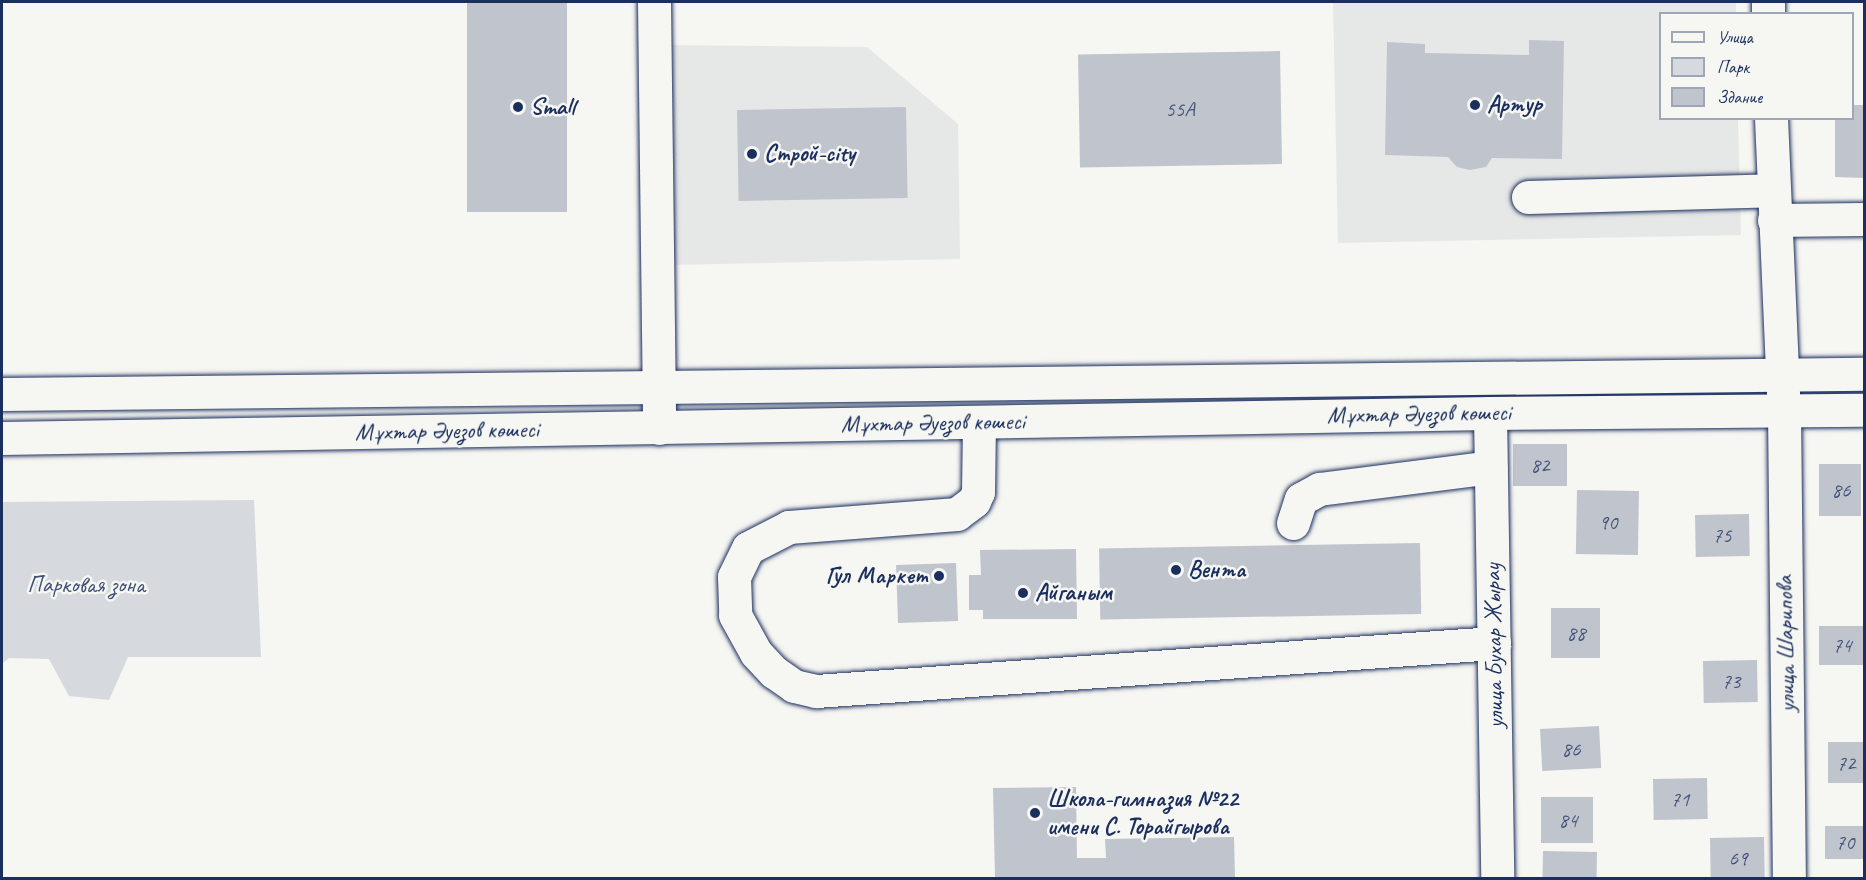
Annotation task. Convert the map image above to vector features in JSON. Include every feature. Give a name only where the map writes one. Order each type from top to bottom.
[{"type":"main road","points":[[654,2],[659,428]]},
{"type":"main road","name":"улица Шарипова","points":[[1771,120],[1784,410],[1789,879]]},
{"type":"main road","points":[[1528,197],[1774,205],[1864,219]]},
{"type":"main road","name":"Мұхтар Әуезов көшесі","points":[[2,394],[658,389],[1864,374]]},
{"type":"main road","name":"Мұхтар Әуезов көшесі","points":[[2,438],[1490,413],[1864,410]]},
{"type":"main road","name":"улица Бухар Жырау","points":[[1490,413],[1497,879]]},
{"type":"main road","points":[[979,422],[978,492],[974,501],[957,514],[789,527],[748,549],[734,578],[735,615],[756,653],[774,672],[794,686],[816,691],[1494,643]]},
{"type":"main road","points":[[1293,523],[1301,499],[1319,489],[1491,467]]},
{"type":"shaded area","points":[[1333,2],[1736,2],[1736,12],[1659,12],[1659,120],[1738,120],[1741,235],[1338,243]]},
{"type":"shaded area","points":[[665,45],[867,47],[958,124],[960,259],[667,265]]},
{"type":"green space","name":"Парковая зона","points":[[254,500],[261,657],[128,657],[109,700],[69,696],[49,659],[9,658],[2,664],[2,502]]},
{"type":"building","name":"Small","points":[[467,2],[567,2],[567,212],[467,212]]},
{"type":"building","name":"Артур","points":[[1529,40],[1564,41],[1562,159],[1492,158],[1486,167],[1470,170],[1457,167],[1448,157],[1385,155],[1387,42],[1425,44],[1425,53],[1529,55]]},
{"type":"building","points":[[1280,51],[1282,164],[1080,168],[1078,55]]},
{"type":"building","points":[[1854,105],[1864,105],[1864,178],[1835,177],[1835,120],[1854,120]]},
{"type":"building","points":[[906,107],[908,198],[739,201],[737,110]]},
{"type":"building","points":[[1513,444],[1567,444],[1567,486],[1513,486]]},
{"type":"building","points":[[1819,464],[1861,464],[1861,516],[1819,516]]},
{"type":"building","points":[[1577,490],[1639,491],[1638,555],[1576,554]]},
{"type":"building","points":[[1749,514],[1750,556],[1696,557],[1695,515]]},
{"type":"building","points":[[1420,543],[1421,614],[1100,620],[1099,549]]},
{"type":"building","name":"Айганым","points":[[1076,549],[1077,619],[983,619],[983,610],[969,610],[969,575],[981,575],[980,550]]},
{"type":"building","points":[[956,563],[958,621],[898,623],[896,565]]},
{"type":"building","points":[[1551,608],[1600,608],[1600,658],[1551,658]]},
{"type":"building","points":[[1819,626],[1864,626],[1864,665],[1819,665]]},
{"type":"building","points":[[1757,660],[1758,702],[1704,703],[1703,661]]},
{"type":"building","points":[[1599,726],[1601,768],[1542,771],[1540,729]]},
{"type":"building","points":[[1828,742],[1864,742],[1864,783],[1828,783]]},
{"type":"building","points":[[1707,778],[1708,819],[1654,820],[1653,779]]},
{"type":"building","name":"Школа-гимназия №22 имени С. Торайгырова","points":[[1076,787],[1077,858],[1106,858],[1105,839],[1234,837],[1235,878],[995,878],[993,788]]},
{"type":"building","points":[[1541,797],[1593,797],[1593,843],[1541,843]]},
{"type":"building","points":[[1825,826],[1864,826],[1864,859],[1825,859]]},
{"type":"building","points":[[1764,837],[1765,878],[1711,878],[1710,838]]},
{"type":"building","points":[[1543,851],[1597,852],[1597,878],[1543,878]]},
{"type":"place","name":"Артур","points":[[1475,105]]},
{"type":"place","name":"Small","points":[[518,107]]},
{"type":"place","name":"Строй-city","points":[[752,154]]},
{"type":"place","name":"Вента","points":[[1176,570]]},
{"type":"place","name":"Гул Маркет","points":[[939,576]]},
{"type":"place","name":"Айганым","points":[[1023,593]]},
{"type":"place","name":"Школа-гимназия №22 имени С. Торайгырова","points":[[1035,813]]}]
